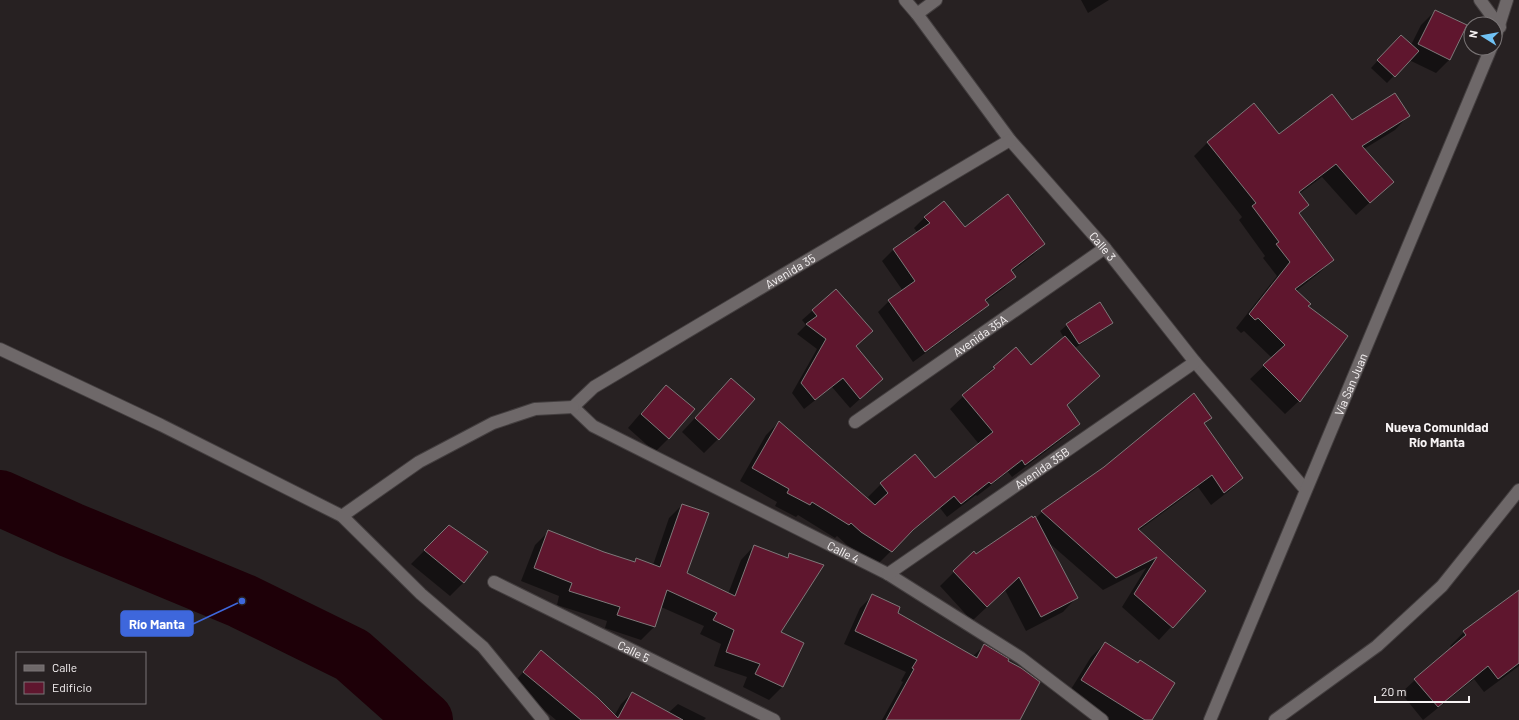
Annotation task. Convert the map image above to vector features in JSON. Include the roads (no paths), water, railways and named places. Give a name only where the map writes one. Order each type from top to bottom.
[{"type":"street","name":"Calle 3","points":[[905,0],[1010,140],[1105,248],[1195,362],[1305,489]]},
{"type":"street","points":[[917,14],[936,0]]},
{"type":"street","points":[[1480,0],[1488,16]]},
{"type":"street","points":[[1502,16],[1507,0]]},
{"type":"street","name":"Vía San Juan","points":[[1210,720],[1305,489],[1488,56]]},
{"type":"street","name":"Avenida 35","points":[[573,407],[594,387],[1010,140]]},
{"type":"street","name":"Avenida 35A","points":[[855,422],[1105,248]]},
{"type":"street","points":[[0,349],[161,425],[342,516],[421,594],[483,646],[543,720]]},
{"type":"street","name":"Avenida 35B","points":[[888,574],[1195,362]]},
{"type":"street","points":[[342,516],[419,462],[493,423],[535,409],[573,407]]},
{"type":"street","name":"Calle 4","points":[[573,407],[594,426],[888,574],[1021,658],[1102,720]]},
{"type":"street","points":[[1275,720],[1377,646],[1442,586],[1519,490]]},
{"type":"street","name":"Calle 5","points":[[494,582],[774,720]]},
{"type":"waterway","points":[[0,498],[71,530],[242,601],[352,655],[425,720]]},
{"type":"place","name":"Río Manta","points":[[242,601]]},
{"type":"district","name":"Nueva Comunidad Río Manta","points":[[1437,434]]}]
